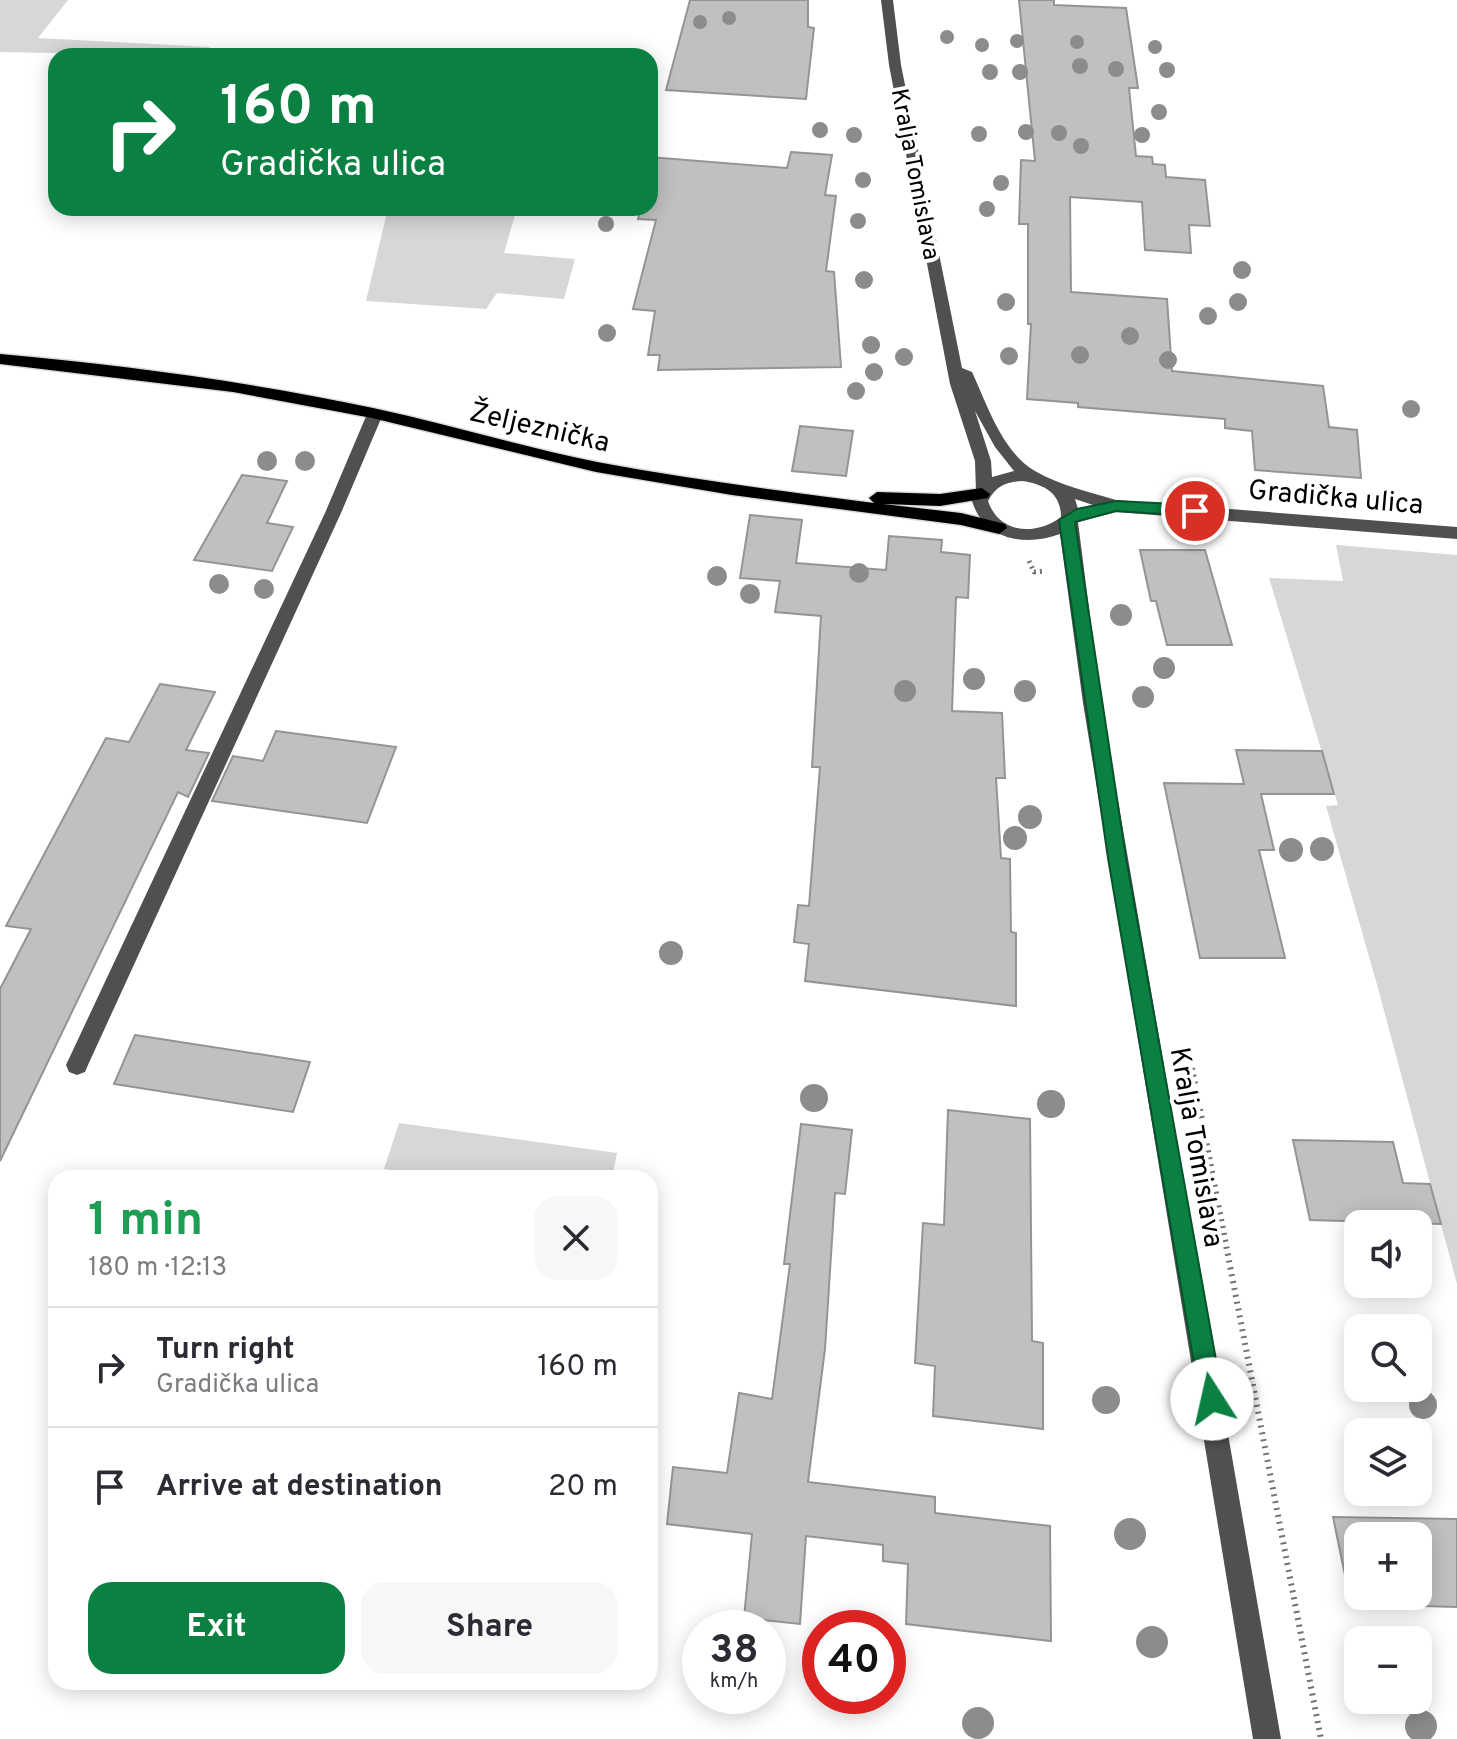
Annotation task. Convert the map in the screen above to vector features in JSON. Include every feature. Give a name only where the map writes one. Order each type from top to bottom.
[{"type":"main road","name":"Željeznička","points":[[0,359],[132,372],[258,390],[375,414],[593,466],[725,490],[813,499],[940,500],[983,493]]},
{"type":"main road","name":"Željeznička","points":[[813,499],[851,507],[961,519],[999,528]]},
{"type":"street","name":"Kralja Tomislava","points":[[887,0],[895,65],[958,384],[983,461],[983,493]]},
{"type":"street","name":"Kralja Tomislava","points":[[952,347],[1002,446],[1020,469],[1032,477]]},
{"type":"street","points":[[77,1065],[333,513],[375,414]]},
{"type":"street","points":[[1026,536],[1051,532],[1067,520],[1069,504],[1059,489],[1032,477],[1002,479],[983,493],[982,508],[990,521],[999,528],[1051,547],[1072,565]]},
{"type":"street","name":"Gradička ulica","points":[[1059,489],[1116,506],[1457,533]]},
{"type":"street","name":"Gradička ulica","points":[[1067,520],[1116,506]]},
{"type":"street","name":"Kralja Tomislava","points":[[1067,520],[1115,842],[1217,1429],[1267,1739]]},
{"type":"path","points":[[1189,1056],[1321,1739]]},
{"type":"shaded area","points":[[0,0],[68,0],[38,38],[210,47],[48,48],[48,53],[0,52]]},
{"type":"shaded area","points":[[386,216],[515,216],[504,253],[575,259],[564,299],[497,293],[486,309],[366,301]]},
{"type":"shaded area","points":[[1336,545],[1457,555],[1457,1284],[1326,806],[1338,805],[1269,578],[1343,581]]},
{"type":"shaded area","points":[[399,1123],[617,1153],[614,1170],[384,1169]]},
{"type":"building","points":[[690,0],[808,0],[808,27],[814,28],[806,99],[666,90]]},
{"type":"building","points":[[1019,0],[1054,0],[1054,5],[1126,8],[1138,88],[1129,88],[1136,156],[1152,157],[1153,164],[1165,165],[1166,177],[1205,180],[1210,226],[1189,225],[1191,253],[1145,250],[1142,202],[1070,197],[1071,292],[1167,299],[1172,371],[1323,386],[1329,427],[1357,430],[1361,478],[1255,470],[1252,431],[1225,428],[1225,419],[1078,407],[1078,403],[1027,399],[1031,324],[1028,324],[1028,224],[1019,224],[1021,160],[1035,161]]},
{"type":"building","points":[[791,152],[832,155],[825,195],[836,196],[826,271],[834,272],[841,367],[658,370],[660,355],[648,355],[655,311],[633,309],[656,220],[638,219],[639,216],[658,216],[658,158],[787,168]]},
{"type":"building","points":[[800,426],[853,431],[846,476],[792,471]]},
{"type":"building","points":[[242,475],[287,481],[267,523],[293,527],[272,571],[194,560]]},
{"type":"building","points":[[750,515],[802,520],[796,563],[886,570],[889,536],[942,540],[941,552],[970,555],[968,598],[956,597],[952,711],[1002,713],[1005,778],[996,778],[1001,858],[1010,859],[1011,932],[1016,933],[1016,1006],[805,981],[809,944],[794,942],[798,905],[809,906],[820,767],[812,767],[821,616],[775,612],[780,581],[740,578]]},
{"type":"building","points":[[1140,550],[1205,550],[1232,645],[1167,645],[1156,601],[1151,601]]},
{"type":"building","points":[[160,684],[215,692],[186,750],[209,753],[188,797],[178,792],[0,1161],[0,989],[31,929],[6,926],[106,738],[129,742]]},
{"type":"building","points":[[276,731],[396,747],[367,823],[212,801],[233,756],[263,761]]},
{"type":"building","points":[[1236,750],[1322,751],[1334,794],[1261,794],[1274,850],[1259,850],[1285,958],[1200,958],[1164,783],[1244,784]]},
{"type":"building","points":[[135,1035],[310,1062],[293,1112],[114,1084]]},
{"type":"building","points":[[948,1110],[1030,1119],[1032,1341],[1043,1343],[1043,1429],[933,1416],[935,1366],[915,1363],[923,1223],[944,1225]]},
{"type":"building","points":[[801,1124],[852,1130],[845,1194],[835,1193],[825,1349],[808,1482],[935,1497],[935,1513],[1050,1526],[1051,1641],[906,1624],[908,1564],[883,1561],[883,1545],[806,1536],[800,1624],[786,1622],[786,1610],[745,1610],[752,1534],[667,1524],[673,1467],[727,1473],[739,1393],[772,1399],[790,1264],[784,1264]]},
{"type":"building","points":[[1293,1140],[1393,1142],[1403,1183],[1430,1184],[1441,1224],[1432,1224],[1432,1210],[1344,1210],[1344,1221],[1310,1220]]},
{"type":"building","points":[[1333,1517],[1457,1519],[1457,1607],[1432,1606],[1432,1522],[1344,1522],[1344,1570]]},
{"type":"route","points":[[1195,511],[1116,506],[1067,520],[1117,858],[1212,1399]]}]
